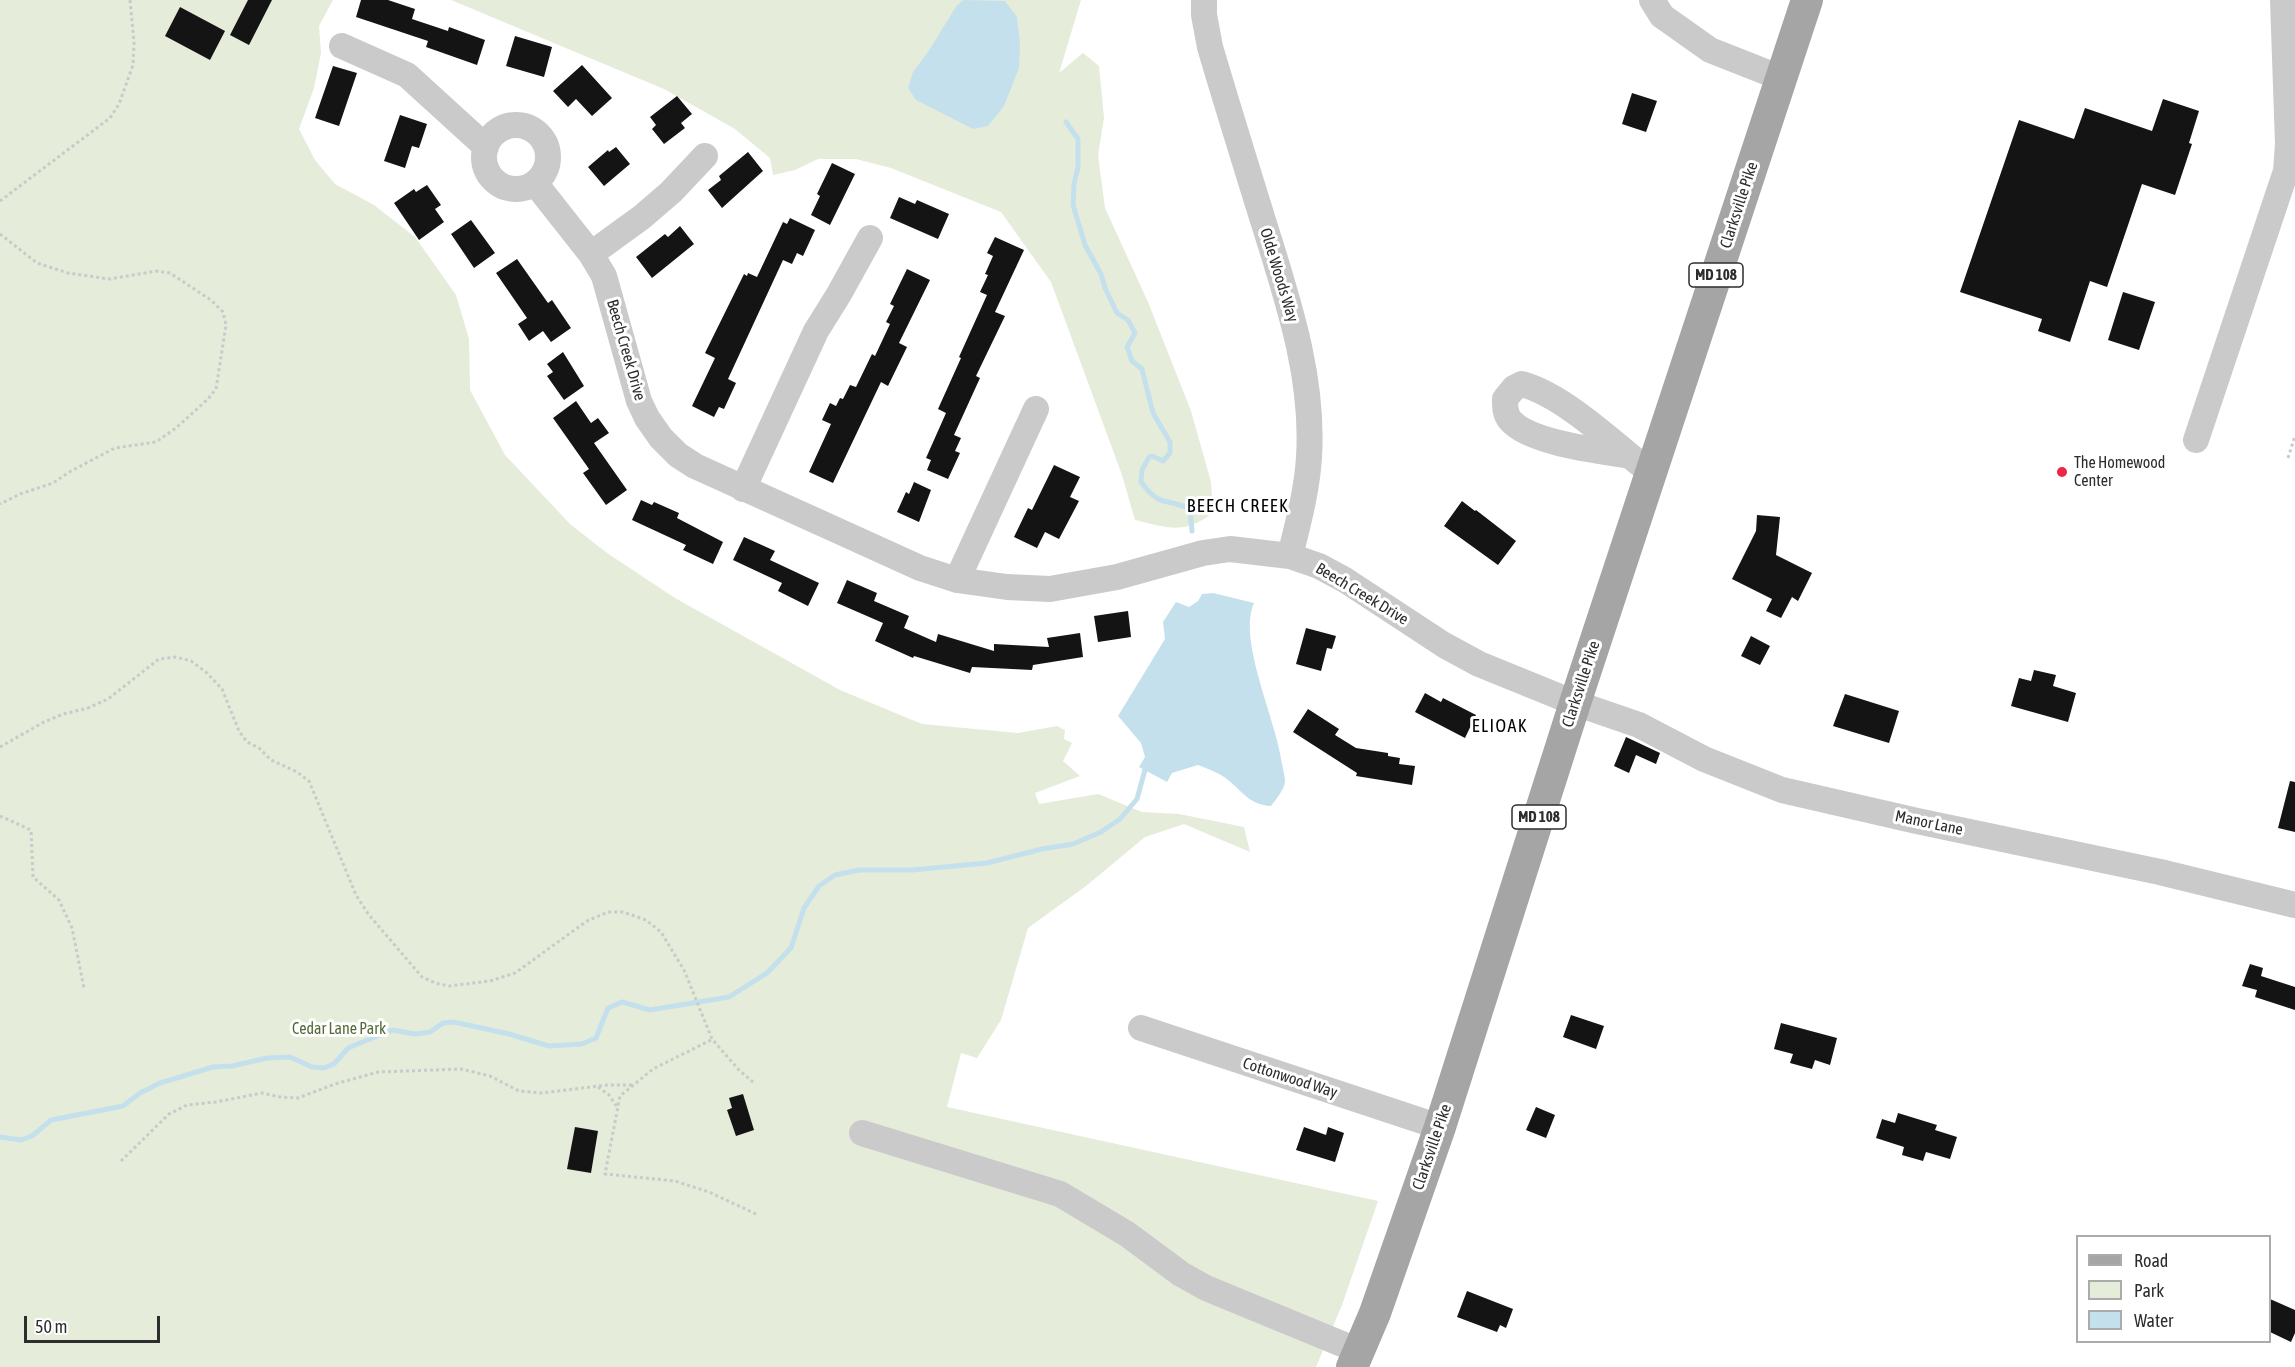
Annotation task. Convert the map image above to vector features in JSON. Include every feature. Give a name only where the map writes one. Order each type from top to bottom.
[{"type":"main road","name":"Clarksville Pike","points":[[1355,1359],[1375,1313],[1440,1127],[1575,703],[1640,464],[1781,78],[1807,0]]},
{"type":"street","name":"Olde Woods Way","points":[[1204,0],[1204,15],[1210,47],[1290,307],[1307,387],[1309,456],[1306,491],[1290,556]]},
{"type":"street","points":[[1652,0],[1662,16],[1710,50],[1781,78]]},
{"type":"street","points":[[2196,440],[2286,203],[2290,73],[2283,0]]},
{"type":"street","points":[[342,46],[407,75],[486,147]]},
{"type":"street","points":[[511,125],[522,125],[540,135],[546,144],[547,166],[543,175],[535,183],[515,189],[505,187],[496,182],[490,174],[486,165],[486,147],[493,135],[501,129],[511,125]]},
{"type":"street","points":[[591,254],[642,217],[671,192],[705,156]]},
{"type":"street","name":"Beech Creek Drive","points":[[535,183],[591,254],[604,276],[614,306],[631,376],[647,418],[661,438],[678,455],[695,466],[920,568],[957,580],[1007,587],[1050,589],[1117,577],[1203,553],[1230,549],[1290,556],[1318,566],[1345,580],[1444,645],[1479,664],[1575,703]]},
{"type":"street","points":[[743,489],[816,331],[870,238]]},
{"type":"street","points":[[957,580],[1036,409]]},
{"type":"street","name":"Manor Lane","points":[[1575,703],[1639,725],[1704,759],[1782,790],[2160,872],[2295,904]]},
{"type":"street","name":"Cottonwood Way","points":[[1141,1028],[1440,1127]]},
{"type":"street","points":[[862,1133],[1060,1194],[1128,1234],[1181,1274],[1206,1288],[1355,1359]]},
{"type":"path","points":[[0,201],[110,118],[119,104],[133,65],[134,42],[130,0]]},
{"type":"path","points":[[0,234],[37,262],[68,273],[109,279],[157,271],[170,273],[211,300],[223,312],[226,325],[216,389],[176,428],[156,442],[115,448],[53,483],[20,494],[0,504]]},
{"type":"path","points":[[2288,458],[2295,436]]},
{"type":"path","points":[[0,747],[44,722],[108,699],[159,659],[176,657],[191,661],[207,673],[222,689],[239,731],[247,741],[260,748],[271,760],[297,772],[309,781],[356,895],[369,915],[422,977],[449,986],[490,981],[515,973],[586,921],[608,912],[622,912],[646,920],[661,932],[684,970],[712,1039],[739,1070],[753,1082]]},
{"type":"path","points":[[0,816],[31,830],[33,877],[59,900],[72,928],[84,988]]},
{"type":"path","points":[[712,1039],[654,1069],[620,1096],[605,1174],[675,1181],[710,1192],[756,1214]]},
{"type":"path","points":[[121,1161],[168,1113],[188,1105],[262,1093],[298,1098],[335,1084],[378,1072],[461,1069],[489,1076],[519,1091],[542,1093],[597,1086],[632,1085]]},
{"type":"path","points":[[597,1086],[609,1095],[618,1108]]},
{"type":"green space","name":"Cedar Lane Park","points":[[0,0],[333,0],[319,26],[321,53],[314,88],[299,129],[315,160],[335,184],[374,205],[415,237],[456,295],[469,339],[470,390],[505,455],[570,524],[607,553],[675,598],[840,690],[922,724],[1018,733],[1057,726],[1065,730],[1064,739],[1072,743],[1063,761],[1080,776],[1035,793],[1039,804],[1098,794],[1142,812],[1179,814],[1244,827],[1250,852],[1184,824],[1145,837],[1086,886],[1028,928],[1001,1020],[977,1058],[961,1053],[947,1107],[1378,1201],[1342,1305],[1316,1367],[0,1367]]},
{"type":"green space","points":[[451,0],[1081,0],[1059,73],[1083,53],[1099,66],[1104,118],[1098,155],[1105,208],[1148,302],[1191,411],[1211,482],[1213,513],[1193,524],[1176,528],[1135,520],[1122,475],[1051,282],[1001,212],[891,168],[856,159],[818,159],[795,170],[773,175],[770,158],[735,129],[664,89]]},
{"type":"water","points":[[964,0],[1005,1],[1017,17],[1020,44],[1019,68],[1004,106],[988,126],[973,129],[916,100],[908,88],[913,72],[957,5]]},
{"type":"water","points":[[1213,593],[1254,603],[1250,619],[1250,638],[1279,746],[1285,780],[1271,806],[1252,800],[1225,778],[1198,765],[1172,773],[1167,782],[1139,767],[1145,757],[1141,743],[1118,716],[1165,639],[1163,622],[1176,602],[1189,607],[1198,601],[1202,594]]},
{"type":"building","points":[[248,0],[272,0],[249,45],[230,35]]},
{"type":"building","points":[[361,0],[388,0],[415,9],[412,19],[448,31],[449,27],[485,40],[477,65],[426,47],[428,41],[356,17]]},
{"type":"building","points":[[180,7],[225,31],[210,60],[165,36]]},
{"type":"building","points":[[515,36],[552,47],[544,77],[506,66]]},
{"type":"building","points":[[582,65],[612,98],[592,116],[576,99],[568,107],[553,91]]},
{"type":"building","points":[[333,66],[357,73],[339,126],[315,118]]},
{"type":"building","points":[[1632,93],[1657,101],[1646,132],[1622,124]]},
{"type":"building","points":[[677,96],[692,114],[681,123],[685,128],[664,144],[652,129],[656,125],[650,117]]},
{"type":"building","points":[[2163,99],[2199,111],[2189,143],[2192,144],[2175,195],[2142,184],[2107,287],[2090,281],[2070,342],[2038,331],[2042,319],[1960,292],[2019,120],[2074,139],[2085,108],[2152,131]]},
{"type":"building","points":[[400,115],[427,124],[419,148],[412,146],[405,168],[384,161]]},
{"type":"building","points":[[616,147],[630,164],[604,186],[588,167],[608,150],[609,152]]},
{"type":"building","points":[[748,152],[763,171],[722,208],[708,190],[721,180],[719,176]]},
{"type":"building","points":[[832,163],[855,174],[830,225],[811,215],[820,196],[817,194]]},
{"type":"building","points":[[427,185],[441,205],[435,209],[444,222],[419,240],[394,203],[414,189],[416,192]]},
{"type":"building","points":[[899,197],[915,204],[917,200],[949,214],[938,239],[890,218]]},
{"type":"building","points":[[790,218],[815,230],[803,256],[797,253],[792,264],[783,260],[728,379],[736,383],[724,409],[719,407],[714,417],[692,406],[715,358],[705,353],[744,274],[747,276],[748,273],[757,277],[783,222],[787,224]]},
{"type":"building","points":[[471,220],[495,253],[474,268],[451,234]]},
{"type":"building","points":[[680,226],[694,244],[652,278],[636,257],[665,234],[668,237]]},
{"type":"building","points":[[995,237],[1024,250],[995,312],[1005,316],[976,376],[980,378],[954,435],[961,438],[955,451],[960,453],[948,479],[927,470],[931,460],[926,458],[946,413],[938,409],[987,295],[980,292],[993,256],[987,253]]},
{"type":"building","points":[[517,259],[548,303],[552,300],[571,328],[551,342],[543,331],[529,341],[518,324],[527,318],[496,273]]},
{"type":"building","points":[[907,269],[930,280],[899,343],[907,347],[888,386],[881,382],[833,483],[809,472],[831,424],[822,420],[830,403],[836,406],[840,398],[843,399],[850,385],[856,387],[872,354],[875,356],[890,324],[886,322],[894,306],[890,304]]},
{"type":"building","points":[[2123,292],[2155,302],[2139,350],[2108,340]]},
{"type":"building","points":[[563,352],[584,386],[564,400],[547,376],[553,372],[547,364]]},
{"type":"building","points":[[576,401],[591,423],[598,418],[609,433],[594,443],[627,490],[606,505],[583,473],[589,469],[553,418]]},
{"type":"building","points":[[1054,465],[1080,477],[1070,497],[1079,501],[1059,539],[1045,532],[1037,548],[1014,537],[1028,508],[1032,510]]},
{"type":"building","points":[[914,482],[931,490],[919,522],[897,512],[906,492],[909,494]]},
{"type":"building","points":[[641,500],[652,505],[654,502],[679,513],[677,518],[723,542],[713,564],[683,550],[686,545],[632,520]]},
{"type":"building","points":[[1462,501],[1516,541],[1498,565],[1444,526]]},
{"type":"building","points":[[1757,515],[1780,517],[1776,555],[1812,573],[1798,601],[1792,597],[1781,618],[1766,611],[1772,599],[1732,579],[1756,531]]},
{"type":"building","points":[[744,537],[775,551],[770,560],[819,583],[808,606],[778,591],[782,583],[733,560]]},
{"type":"building","points":[[847,580],[877,593],[874,601],[909,616],[904,628],[936,642],[938,634],[994,651],[994,644],[1049,647],[1047,638],[1080,633],[1083,657],[1033,665],[1032,670],[972,667],[970,673],[914,656],[913,658],[875,641],[883,623],[837,603]]},
{"type":"building","points":[[1128,611],[1131,637],[1098,642],[1094,616]]},
{"type":"building","points":[[1306,628],[1336,636],[1332,649],[1327,648],[1321,671],[1296,664]]},
{"type":"building","points":[[1751,636],[1770,646],[1760,665],[1741,656]]},
{"type":"building","points":[[2034,670],[2056,675],[2053,686],[2076,693],[2068,722],[2011,706],[2019,678],[2031,681]]},
{"type":"building","points":[[1425,693],[1441,702],[1443,698],[1476,715],[1465,738],[1415,712]]},
{"type":"building","points":[[1845,694],[1899,711],[1889,743],[1833,726]]},
{"type":"building","points":[[1308,709],[1339,729],[1335,735],[1356,748],[1388,753],[1388,756],[1400,758],[1399,764],[1415,766],[1412,785],[1356,776],[1357,773],[1293,732]]},
{"type":"building","points":[[1626,737],[1660,753],[1656,764],[1636,755],[1629,773],[1614,766]]},
{"type":"building","points":[[2290,781],[2295,782],[2295,832],[2278,828]]},
{"type":"building","points":[[2250,964],[2263,968],[2261,976],[2295,987],[2295,1010],[2255,997],[2257,990],[2242,986]]},
{"type":"building","points":[[1571,1015],[1604,1026],[1596,1049],[1563,1037]]},
{"type":"building","points":[[1781,1023],[1837,1038],[1830,1065],[1815,1060],[1812,1069],[1790,1063],[1793,1054],[1774,1049]]},
{"type":"building","points":[[743,1094],[754,1130],[736,1136],[727,1110],[732,1108],[729,1098]]},
{"type":"building","points":[[1536,1107],[1555,1115],[1546,1138],[1526,1130]]},
{"type":"building","points":[[1898,1113],[1937,1125],[1935,1130],[1957,1137],[1950,1159],[1926,1152],[1923,1161],[1902,1155],[1904,1147],[1876,1138],[1882,1119],[1895,1123]]},
{"type":"building","points":[[575,1127],[598,1131],[591,1173],[567,1169]]},
{"type":"building","points":[[1304,1127],[1326,1135],[1328,1127],[1344,1133],[1335,1162],[1296,1150]]},
{"type":"building","points":[[1467,1291],[1513,1309],[1506,1328],[1500,1325],[1497,1332],[1457,1317]]},
{"type":"building","points":[[2271,1299],[2295,1310],[2295,1333],[2291,1342],[2271,1332]]},
{"type":"waterway","points":[[1066,122],[1078,139],[1078,167],[1073,205],[1085,245],[1101,274],[1117,313],[1128,320],[1135,333],[1127,347],[1132,361],[1142,369],[1153,413],[1170,442],[1170,453],[1163,461],[1149,457],[1142,470],[1141,482],[1159,499],[1190,509],[1192,531]]},
{"type":"waterway","points":[[0,1137],[21,1140],[32,1136],[51,1120],[123,1106],[140,1093],[160,1083],[213,1067],[232,1066],[267,1058],[290,1057],[312,1067],[324,1068],[334,1064],[348,1048],[392,1030],[415,1034],[430,1032],[443,1023],[454,1022],[509,1034],[549,1046],[582,1044],[596,1038],[608,1008],[622,1002],[650,1010],[729,997],[767,973],[791,948],[804,908],[819,886],[835,875],[859,870],[912,870],[987,863],[1042,849],[1073,844],[1101,832],[1120,819],[1137,799],[1146,766]]},
{"type":"place","name":"The Homewood Center","points":[[2062,472]]},
{"type":"district","name":"BEECH CREEK","points":[[1238,506]]},
{"type":"district","name":"ELIOAK","points":[[1500,726]]}]
